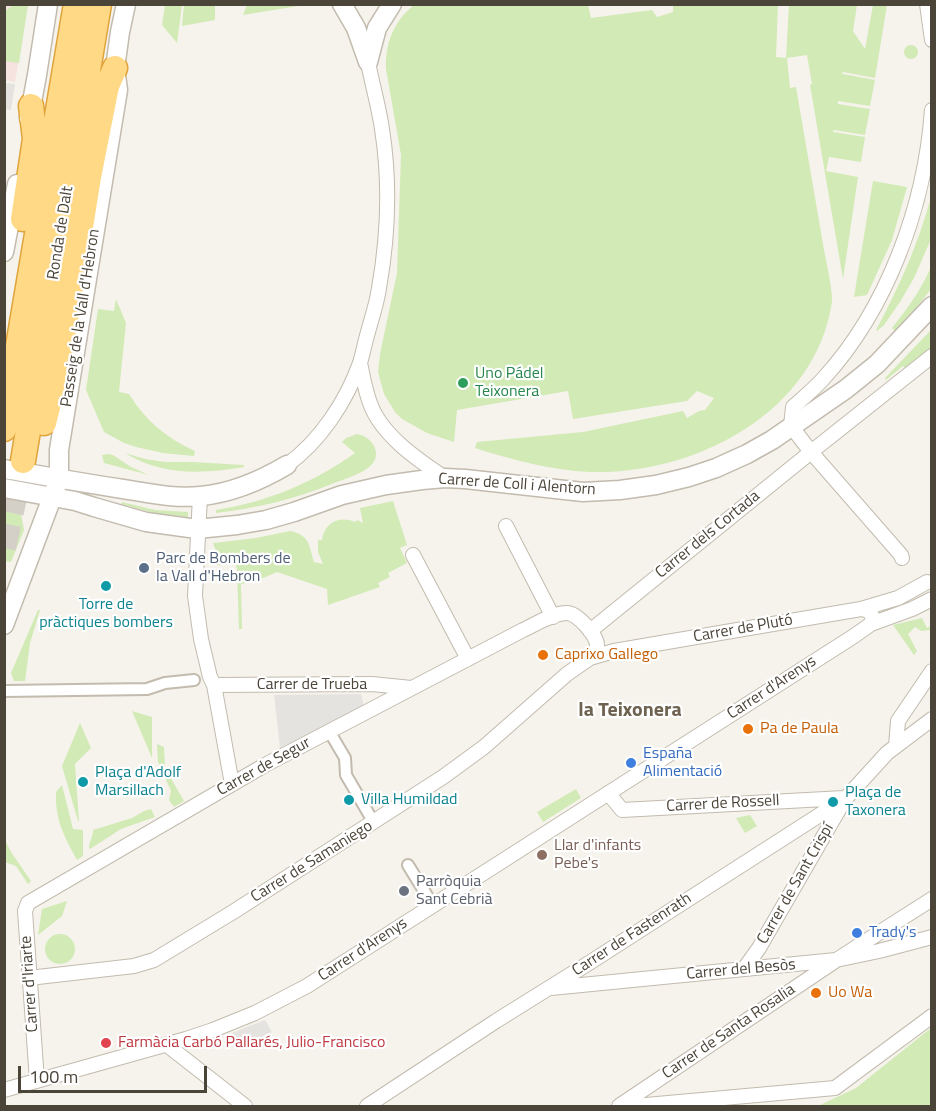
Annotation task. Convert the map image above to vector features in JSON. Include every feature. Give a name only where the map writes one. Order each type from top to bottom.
[{"type":"highway","name":"Ronda de Dalt","points":[[4,429],[76,4]]},
{"type":"highway","name":"Ronda de Dalt","points":[[20,464],[99,4]]},
{"type":"highway","points":[[20,464],[56,375],[89,177],[107,86],[115,68]]},
{"type":"highway","points":[[4,344],[35,139],[31,106]]},
{"type":"street","points":[[4,252],[48,4]]},
{"type":"street","name":"Passeig de la Vall d'Hebron","points":[[4,625],[59,478],[59,450],[118,90],[115,68],[126,4]]},
{"type":"street","points":[[20,464],[59,478],[153,494],[173,497],[218,494],[245,486],[287,465],[306,450],[330,419],[360,363],[379,289],[387,201],[382,129],[368,62],[356,28],[342,4]]},
{"type":"street","points":[[368,62],[377,28],[392,4]]},
{"type":"street","points":[[927,4],[932,40]]},
{"type":"street","points":[[902,558],[902,555],[791,426],[793,407],[822,381],[853,342],[888,281],[910,226],[924,169],[932,110]]},
{"type":"street","name":"Carrer de Coll i Alentorn","points":[[4,488],[75,501],[146,522],[197,529],[266,520],[342,495],[422,480],[445,478],[583,492],[638,488],[689,477],[716,468],[764,445],[846,389],[877,364],[932,306]]},
{"type":"street","name":"Carrer dels Cortada","points":[[596,626],[932,357]]},
{"type":"street","points":[[360,363],[370,405],[384,429],[406,450],[445,478]]},
{"type":"street","points":[[200,496],[195,596],[201,639],[214,685],[232,784]]},
{"type":"street","points":[[506,526],[550,611],[572,614],[596,626],[611,652]]},
{"type":"street","points":[[413,555],[468,659]]},
{"type":"street","name":"Carrer de Plutó","points":[[590,658],[626,649],[861,609],[898,598],[927,582]]},
{"type":"street","name":"Carrer d'Arenys","points":[[4,1090],[213,1030],[255,1013],[307,986],[871,624],[932,599]]},
{"type":"street","points":[[861,609],[871,613],[873,618],[871,624]]},
{"type":"street","name":"Carrer de Segur","points":[[25,922],[28,903],[265,765],[523,630],[550,611]]},
{"type":"street","points":[[590,658],[597,645],[596,626]]},
{"type":"street","name":"Carrer de Samaniego","points":[[29,978],[134,966],[154,960],[377,821],[443,777],[484,747],[563,677],[590,658]]},
{"type":"street","points":[[891,749],[898,721],[932,671]]},
{"type":"street","points":[[4,691],[147,689],[165,683],[194,680]]},
{"type":"street","name":"Carrer de Trueba","points":[[214,685],[372,684],[411,688]]},
{"type":"street","name":"Carrer de Fastenrath","points":[[367,1107],[496,1021],[846,798],[891,749],[932,719]]},
{"type":"street","points":[[332,736],[345,758],[346,775],[370,816]]},
{"type":"street","name":"Carrer de Rossell","points":[[608,793],[622,810],[846,798]]},
{"type":"street","name":"Carrer de Sant Crispí","points":[[744,969],[759,948],[846,798]]},
{"type":"street","points":[[407,868],[429,899]]},
{"type":"street","name":"Carrer de Santa Rosalia","points":[[619,1107],[836,960],[932,899]]},
{"type":"street","name":"Carrer d'Iriarte","points":[[25,922],[37,1081]]},
{"type":"street","name":"Carrer del Besòs","points":[[548,988],[836,960],[932,937]]},
{"type":"street","points":[[635,1107],[835,1088],[932,1016]]},
{"type":"street","points":[[167,1045],[245,1107]]},
{"type":"shaded area","points":[[5,5],[28,5],[15,82],[5,80]]},
{"type":"shaded area","points":[[4,83],[15,84],[11,110],[5,109]]},
{"type":"shaded area","points":[[361,694],[364,706],[280,748],[274,695]]},
{"type":"shaded area","points":[[265,1020],[272,1032],[242,1050],[232,1033]]},
{"type":"green space","points":[[14,5],[28,5],[19,63],[5,61],[5,11]]},
{"type":"green space","points":[[165,5],[182,5],[177,43],[162,25]]},
{"type":"green space","points":[[184,5],[215,5],[215,20],[182,26]]},
{"type":"green space","points":[[247,5],[304,5],[243,15]]},
{"type":"green space","points":[[414,5],[588,5],[591,18],[652,10],[657,17],[673,12],[673,5],[778,5],[776,57],[786,58],[789,5],[857,5],[853,31],[865,49],[873,5],[887,5],[875,78],[842,73],[875,80],[870,106],[838,101],[838,104],[870,109],[865,135],[833,131],[865,137],[861,162],[829,157],[826,171],[858,177],[843,279],[807,55],[787,58],[790,88],[796,87],[832,302],[821,342],[802,376],[775,406],[744,430],[708,449],[669,462],[630,470],[590,472],[532,464],[475,448],[477,442],[583,432],[683,411],[687,418],[705,410],[714,398],[697,391],[687,401],[573,419],[568,391],[457,410],[454,442],[427,433],[402,419],[384,394],[378,372],[397,273],[401,155],[386,69],[387,50],[392,33],[401,18]]},
{"type":"green space","points":[[911,45],[916,47],[918,52],[916,57],[911,59],[906,57],[904,52],[906,47]]},
{"type":"green space","points":[[873,181],[907,187],[892,240],[867,295],[854,297]]},
{"type":"green space","points":[[931,197],[931,239],[914,278],[900,302],[877,331],[914,249]]},
{"type":"green space","points":[[931,267],[931,289],[895,331],[892,328],[923,284]]},
{"type":"green space","points":[[116,299],[126,323],[119,392],[129,394],[149,420],[166,434],[195,451],[194,456],[136,447],[104,432],[86,390],[98,309],[114,311]]},
{"type":"green space","points":[[931,330],[931,350],[907,371],[903,366],[886,380],[885,378]]},
{"type":"green space","points":[[357,434],[368,439],[375,448],[375,458],[368,468],[351,477],[291,498],[261,506],[216,513],[216,510],[253,502],[289,490],[323,473],[355,453],[342,442]]},
{"type":"green space","points":[[125,453],[165,462],[244,465],[244,467],[198,472],[183,471],[153,466]]},
{"type":"green space","points":[[108,454],[149,475],[104,463],[102,455]]},
{"type":"green space","points":[[5,500],[20,508],[24,530],[11,562],[5,561]]},
{"type":"green space","points":[[393,501],[407,545],[400,548],[407,563],[388,573],[390,577],[378,583],[380,587],[328,605],[327,589],[277,572],[256,581],[241,584],[242,629],[239,629],[237,568],[235,565],[216,565],[216,551],[213,543],[290,531],[305,538],[314,562],[323,564],[318,552],[318,540],[322,540],[329,525],[343,519],[363,523],[360,508]]},
{"type":"green space","points":[[122,502],[155,510],[188,512],[188,517],[154,513],[121,504]]},
{"type":"green space","points":[[38,610],[40,610],[30,643],[25,681],[14,681],[11,673]]},
{"type":"green space","points":[[922,618],[927,628],[931,626],[931,630],[921,631],[915,627],[908,634],[917,651],[914,655],[893,625]]},
{"type":"green space","points":[[132,711],[152,717],[152,758]]},
{"type":"green space","points":[[80,723],[91,748],[75,764],[78,821],[62,766]]},
{"type":"green space","points":[[157,744],[164,747],[165,768],[184,801],[174,807],[169,800],[171,791],[158,762]]},
{"type":"green space","points":[[62,785],[73,829],[83,830],[83,856],[77,860],[64,835],[57,811],[56,792]]},
{"type":"green space","points":[[576,789],[581,798],[543,822],[537,812]]},
{"type":"green space","points":[[151,809],[155,817],[121,829],[89,848],[93,830],[132,818]]},
{"type":"green space","points":[[750,815],[757,826],[745,833],[736,818]]},
{"type":"green space","points":[[4,838],[31,881],[28,884],[16,866],[5,862]]},
{"type":"green space","points":[[67,901],[62,916],[38,935],[42,909]]},
{"type":"green space","points":[[60,934],[71,938],[75,949],[71,960],[60,964],[49,960],[45,949],[49,938]]},
{"type":"green space","points":[[931,1028],[931,1106],[818,1106],[856,1088]]},
{"type":"tunnel","points":[[4,548],[23,461]]},
{"type":"place","name":"Uno Pádel Teixonera","points":[[463,383]]},
{"type":"place","name":"Parc de Bombers de la Vall d'Hebron","points":[[144,568]]},
{"type":"place","name":"Torre de pràctiques bombers","points":[[106,586]]},
{"type":"place","name":"Caprixo Gallego","points":[[543,655]]},
{"type":"place","name":"Pa de Paula","points":[[748,729]]},
{"type":"place","name":"España Alimentació","points":[[631,763]]},
{"type":"place","name":"Plaça d'Adolf Marsillach","points":[[83,782]]},
{"type":"place","name":"Villa Humildad","points":[[349,800]]},
{"type":"place","name":"Plaça de Taxonera","points":[[833,802]]},
{"type":"place","name":"Llar d'infants Pebe's","points":[[542,855]]},
{"type":"place","name":"Parròquia Sant Cebrià","points":[[404,891]]},
{"type":"place","name":"Trady's","points":[[857,933]]},
{"type":"place","name":"Uo Wa","points":[[816,993]]},
{"type":"place","name":"Farmàcia Carbó Pallarés, Julio-Francisco","points":[[106,1043]]},
{"type":"district","name":"la Teixonera","points":[[630,711]]}]
